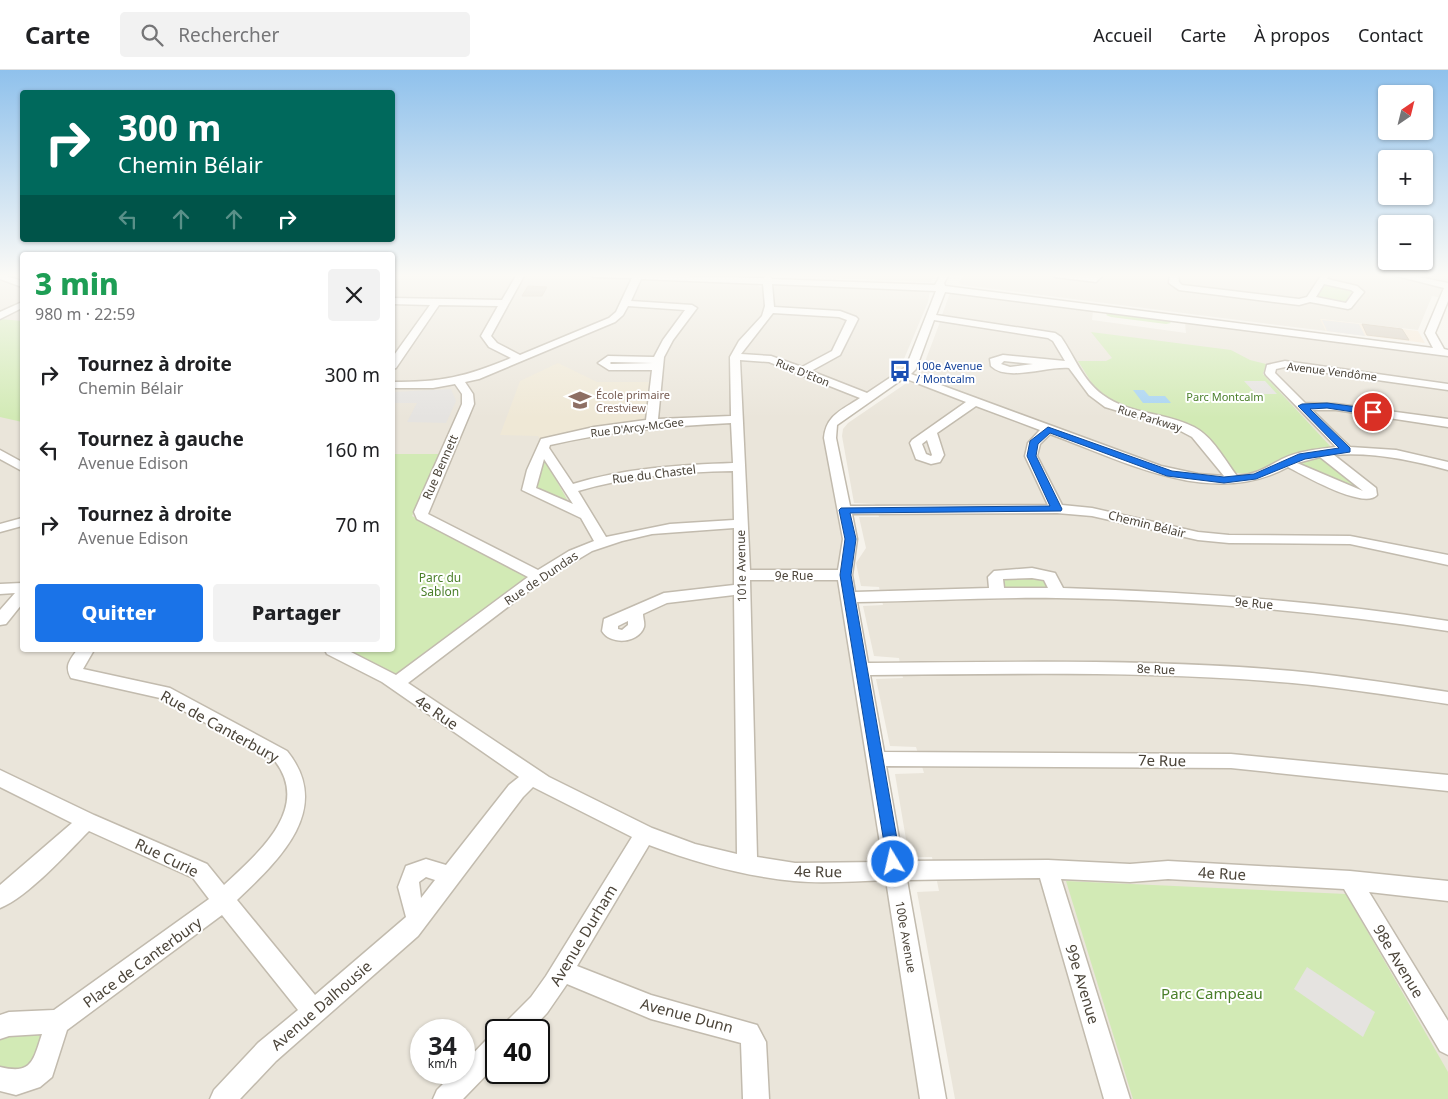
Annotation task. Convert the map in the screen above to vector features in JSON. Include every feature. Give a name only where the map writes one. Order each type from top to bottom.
[{"type":"street","points":[[395,362],[423,322]]},
{"type":"street","points":[[494,322],[486,336],[493,346],[518,358]]},
{"type":"street","points":[[395,386],[433,385],[458,381],[607,322]]},
{"type":"street","points":[[652,423],[659,363],[668,340],[681,322]]},
{"type":"street","points":[[735,357],[740,346],[762,322]]},
{"type":"street","points":[[803,371],[836,353],[851,322]]},
{"type":"street","name":"100e Avenue","points":[[929,322],[911,369],[905,375],[835,420],[831,425],[830,438],[850,539],[846,575],[849,597],[863,669],[876,759],[933,1099]]},
{"type":"street","name":"Rue Parkway","points":[[968,322],[1043,332],[1057,339],[1092,391],[1109,404],[1125,411],[1190,430],[1200,437],[1233,479]]},
{"type":"street","points":[[1136,322],[1173,327],[1174,322]]},
{"type":"street","points":[[1207,322],[1444,351]]},
{"type":"street","points":[[1214,322],[1444,351]]},
{"type":"street","points":[[1434,322],[1430,332],[1444,351]]},
{"type":"street","name":"Rue D'Eton","points":[[735,357],[771,359],[869,398]]},
{"type":"street","name":"101e Avenue","points":[[735,357],[742,582],[747,865]]},
{"type":"street","name":"Avenue Vendôme","points":[[1346,450],[1270,373],[1271,367],[1285,364],[1448,387]]},
{"type":"street","points":[[1054,365],[1074,365]]},
{"type":"street","points":[[905,375],[1171,474],[1205,479],[1233,479],[1256,476],[1286,462],[1322,452],[1346,450],[1398,455],[1448,466]]},
{"type":"street","name":"Rue Bennett","points":[[458,381],[469,398],[468,404],[421,512],[422,516],[539,577]]},
{"type":"street","points":[[931,432],[974,401]]},
{"type":"street","points":[[1302,406],[1336,407],[1448,423]]},
{"type":"street","name":"Rue D'Arcy-McGee","points":[[542,447],[545,442],[556,439],[652,423],[736,419]]},
{"type":"street","points":[[1048,429],[1034,443],[1031,456],[1057,509]]},
{"type":"street","points":[[542,447],[602,542]]},
{"type":"street","points":[[542,447],[533,470],[529,490],[585,515]]},
{"type":"street","points":[[1286,462],[1357,495],[1370,495],[1371,490],[1322,452]]},
{"type":"street","points":[[0,454],[20,466]]},
{"type":"street","name":"Rue du Chastel","points":[[570,489],[613,479],[671,470],[738,468]]},
{"type":"street","name":"Chemin Bélair","points":[[844,510],[1057,509],[1102,513],[1198,536],[1230,539],[1350,540],[1448,560]]},
{"type":"street","points":[[0,528],[20,523]]},
{"type":"street","name":"Rue de Dundas","points":[[396,684],[539,577],[571,556],[602,542],[671,527],[740,524]]},
{"type":"street","name":"9e Rue","points":[[635,613],[664,598],[742,582],[846,575]]},
{"type":"street","points":[[0,589],[20,588]]},
{"type":"street","name":"9e Rue","points":[[849,597],[1058,594],[1204,598],[1393,617],[1448,626]]},
{"type":"street","points":[[0,620],[20,597]]},
{"type":"street","name":"Rue de Canterbury","points":[[85,652],[76,664],[75,670],[77,674],[164,693],[281,756],[292,770],[297,791],[295,810],[289,826],[265,860],[223,900]]},
{"type":"street","name":"4e Rue","points":[[337,652],[364,664],[396,684],[532,776],[644,834],[695,853],[747,865],[795,872],[1048,869],[1130,873],[1168,870],[1350,880],[1448,891]]},
{"type":"street","name":"8e Rue","points":[[863,669],[1144,669],[1246,673],[1343,682],[1448,698]]},
{"type":"street","name":"7e Rue","points":[[876,759],[1231,761],[1448,783]]},
{"type":"street","name":"Avenue Dalhousie","points":[[224,1099],[267,1052],[410,929],[516,791],[532,776]]},
{"type":"street","name":"Rue Curie","points":[[0,778],[87,821],[200,871],[313,1011]]},
{"type":"street","points":[[0,898],[22,881],[87,821]]},
{"type":"street","name":"Avenue Durham","points":[[525,1019],[539,1006],[562,971],[644,834]]},
{"type":"street","points":[[422,915],[414,910],[408,890],[408,882],[413,873],[426,868],[450,876]]},
{"type":"street","name":"99e Avenue","points":[[1048,869],[1117,1099]]},
{"type":"street","name":"98e Avenue","points":[[1350,880],[1445,1031]]},
{"type":"street","name":"Place de Canterbury","points":[[58,1022],[210,912],[223,900]]},
{"type":"street","name":"Avenue Dunn","points":[[562,971],[651,1007],[749,1033],[754,1042],[756,1099]]},
{"type":"street","points":[[0,1027],[9,1024],[58,1022],[43,1068],[31,1078],[16,1083],[0,1079]]},
{"type":"street","points":[[446,1099],[485,1059]]},
{"type":"shaded area","points":[[0,322],[20,322],[20,652],[395,652],[395,322],[920,322],[901,366],[911,369],[908,376],[833,426],[848,539],[844,573],[922,1099],[0,1099]]},
{"type":"shaded area","points":[[940,322],[1107,322],[1186,333],[1185,323],[1448,357],[1448,1099],[955,1099],[917,892],[939,891],[932,857],[909,857],[895,774],[924,773],[916,747],[890,746],[876,679],[903,678],[899,658],[874,656],[863,606],[883,605],[879,587],[861,586],[856,563],[866,548],[859,517],[879,517],[875,504],[854,503],[842,436],[843,429],[848,423],[908,382],[917,385],[926,378],[920,375]]},
{"type":"shaded area","points":[[1255,322],[1322,322],[1326,331]]},
{"type":"shaded area","points":[[1322,322],[1345,322],[1418,331],[1425,343],[1326,331]]},
{"type":"shaded area","points":[[1323,322],[1359,324],[1365,336],[1327,331]]},
{"type":"shaded area","points":[[1348,322],[1421,322],[1418,330]]},
{"type":"shaded area","name":"École primaire Crestview","points":[[558,363],[597,382],[650,382],[644,419],[540,439],[538,436],[500,435],[520,381]]},
{"type":"shaded area","points":[[1244,381],[1265,381],[1277,394],[1256,394]]},
{"type":"shaded area","points":[[451,389],[456,401],[446,423],[407,422],[417,403],[395,403],[395,392]]},
{"type":"shaded area","points":[[1307,967],[1375,1012],[1363,1037],[1294,989]]},
{"type":"green space","points":[[0,322],[20,322],[20,422],[0,417]]},
{"type":"green space","points":[[1150,322],[1171,323],[1166,324]]},
{"type":"green space","name":"Parc Montcalm","points":[[1091,332],[1231,350],[1250,360],[1266,364],[1263,374],[1331,447],[1285,456],[1256,471],[1248,473],[1234,472],[1201,432],[1113,402],[1093,385],[1078,361],[1106,361],[1112,358]]},
{"type":"green space","name":"Parc du Sablon","points":[[395,454],[441,454],[412,516],[530,577],[398,675],[349,652],[395,652]]},
{"type":"green space","points":[[1317,457],[1324,459],[1363,488],[1364,493],[1299,465],[1301,462]]},
{"type":"green space","points":[[543,459],[569,503],[538,490],[535,486]]},
{"type":"green space","points":[[1042,577],[1049,587],[1047,589],[1007,590],[1003,588],[1000,578]]},
{"type":"green space","name":"Parc Campeau","points":[[1066,881],[1346,894],[1448,1072],[1448,1099],[1133,1099]]},
{"type":"green space","points":[[43,1032],[30,1063],[19,1069],[0,1067],[0,1036]]},
{"type":"water","points":[[1133,390],[1144,390],[1149,396],[1165,396],[1171,403],[1143,403]]},
{"type":"building","points":[[1362,324],[1402,329],[1409,340],[1367,335]]},
{"type":"place","name":"100e Avenue / Montcalm","points":[[900,371]]},
{"type":"place","name":"École primaire Crestview","points":[[580,400]]},
{"type":"route","points":[[893,862],[863,669],[850,604],[846,575],[850,539],[844,510],[1057,509],[1031,456],[1034,443],[1048,429],[1171,474],[1224,480],[1256,476],[1269,472],[1286,462],[1302,456],[1346,450],[1302,406],[1327,406],[1373,412]]}]
